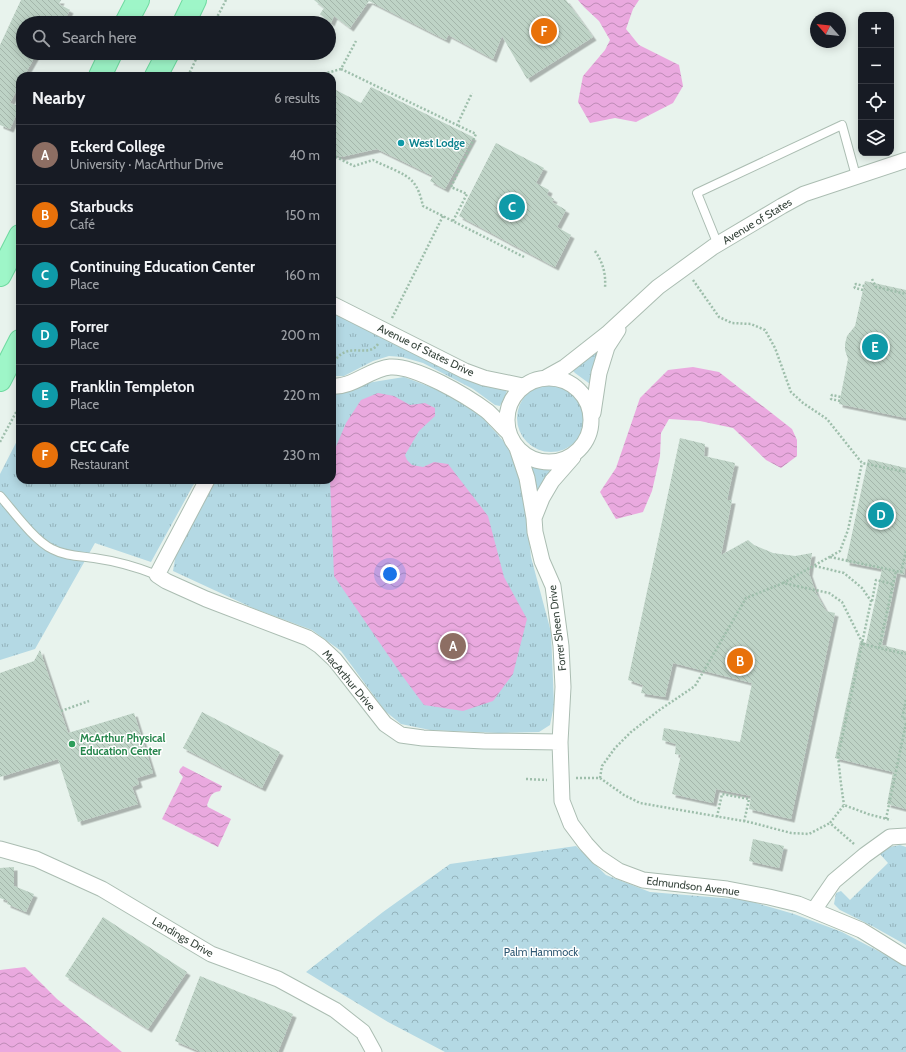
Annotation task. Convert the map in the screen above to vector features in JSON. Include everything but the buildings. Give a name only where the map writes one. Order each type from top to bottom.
[{"type":"main road","points":[[130,16],[138,0]]},
{"type":"main road","points":[[139,16],[143,0]]},
{"type":"main road","points":[[187,16],[195,0]]},
{"type":"main road","points":[[102,72],[108,60]]},
{"type":"main road","points":[[116,72],[121,60]]},
{"type":"main road","points":[[158,72],[164,60]]},
{"type":"main road","points":[[9,260],[16,245]]},
{"type":"main road","points":[[0,380],[16,349]]},
{"type":"street","name":"Avenue of States","points":[[547,377],[566,367],[607,334],[658,287],[718,245],[804,194],[906,160]]},
{"type":"street","name":"Avenue of States Drive","points":[[336,306],[465,371],[484,378],[523,386]]},
{"type":"street","name":"Avenue of States","points":[[592,422],[599,373],[607,347],[627,316]]},
{"type":"street","points":[[336,386],[372,372],[390,367],[410,370],[458,392],[487,412],[509,433],[517,448],[530,458],[546,463],[562,461],[577,452],[587,439],[592,422],[590,407],[582,392],[569,382],[553,377],[536,379],[523,386],[511,400],[507,417],[509,433]]},
{"type":"street","name":"Forrer Sheen Drive","points":[[517,448],[527,478],[535,532],[542,561],[553,586],[563,687],[560,742]]},
{"type":"street","name":"Forrer Sheen Drive","points":[[534,518],[542,498],[552,481],[577,452]]},
{"type":"street","points":[[157,575],[205,484]]},
{"type":"street","name":"MacArthur Drive","points":[[157,575],[206,599],[308,638],[320,646],[334,660],[385,724],[401,735],[423,738],[476,741],[560,742]]},
{"type":"street","name":"Edmundson Avenue","points":[[560,742],[562,801],[571,824],[598,858],[620,871],[643,880],[727,889],[769,897],[814,910],[861,930],[906,958]]},
{"type":"street","points":[[814,910],[834,881],[864,855],[890,837],[906,836]]},
{"type":"street","name":"Landings Drive","points":[[0,849],[36,859],[102,889],[211,954],[278,979],[335,1010],[363,1032],[374,1052]]},
{"type":"lane","points":[[718,245],[697,193],[842,126],[856,176]]},
{"type":"lane","points":[[0,496],[37,538],[52,549],[70,555],[96,558],[141,569],[157,575]]},
{"type":"path","points":[[218,16],[226,0]]},
{"type":"path","points":[[341,70],[356,41]]},
{"type":"path","points":[[190,72],[196,60]]},
{"type":"path","points":[[333,72],[341,70],[476,134],[451,187],[466,194],[453,221]]},
{"type":"path","points":[[457,125],[472,93]]},
{"type":"path","points":[[336,157],[354,166],[373,160],[407,177],[413,181],[418,190],[423,206],[524,257]]},
{"type":"path","points":[[391,321],[443,216]]},
{"type":"path","points":[[595,251],[602,261],[605,288]]},
{"type":"path","points":[[690,276],[719,317],[732,324],[751,324],[765,330],[775,348],[791,392],[802,403],[827,419],[862,463],[906,472]]},
{"type":"path","points":[[872,279],[876,287],[906,294]]},
{"type":"path","points":[[863,290],[855,288],[854,286],[856,284],[864,286]]},
{"type":"path","points":[[336,357],[350,349],[366,351],[377,346],[379,342]]},
{"type":"path","points":[[840,401],[831,399],[831,397],[832,395],[841,397]]},
{"type":"path","points":[[0,442],[16,412]]},
{"type":"path","points":[[600,778],[602,766],[615,748],[631,732],[658,711],[695,686],[746,598],[783,583],[816,566],[840,551],[848,530],[862,463]]},
{"type":"path","points":[[830,557],[901,572],[906,551]]},
{"type":"path","points":[[816,566],[844,573],[862,588],[872,602]]},
{"type":"path","points":[[879,648],[896,571]]},
{"type":"path","points":[[570,779],[600,778],[624,795],[640,803],[744,822],[791,833],[810,834],[830,823],[844,805],[838,757],[876,580],[893,584]]},
{"type":"path","points":[[783,583],[829,593],[842,602],[863,644],[906,654]]},
{"type":"path","points":[[906,700],[902,718],[906,719]]},
{"type":"path","points":[[61,711],[89,701]]},
{"type":"path","points":[[886,819],[906,723]]},
{"type":"path","points":[[526,779],[551,780]]},
{"type":"path","points":[[717,817],[722,794],[749,799],[744,822]]},
{"type":"path","points":[[844,805],[868,814],[893,820]]},
{"type":"path","points":[[830,823],[848,837],[864,855]]},
{"type":"green space","points":[[336,312],[507,389],[500,406],[495,405],[473,389],[423,363],[402,357],[389,356],[373,361],[344,376],[336,376]]},
{"type":"green space","points":[[595,352],[598,353],[592,382],[590,384],[573,371]]},
{"type":"green space","points":[[404,377],[444,392],[481,416],[507,445],[520,477],[525,499],[531,557],[551,632],[554,705],[550,725],[539,732],[498,733],[430,730],[401,724],[385,711],[341,651],[312,630],[255,609],[173,571],[177,547],[196,509],[214,484],[336,484],[336,391],[367,383]]},
{"type":"green space","points":[[544,384],[558,384],[570,389],[580,399],[585,411],[585,425],[580,437],[570,447],[558,452],[544,452],[532,447],[522,437],[517,425],[517,411],[522,399],[532,389]]},
{"type":"green space","points":[[16,443],[16,484],[194,484],[151,562],[95,543],[35,649],[0,660],[0,474]]},
{"type":"green space","points":[[530,464],[549,469],[550,472],[536,494]]},
{"type":"green space","points":[[900,845],[906,847],[906,945],[840,910],[834,904],[836,893],[841,891],[850,900],[888,863],[880,854],[890,847]]},
{"type":"green space","name":"Palm Hammock","points":[[576,846],[606,875],[650,892],[746,900],[794,914],[842,932],[903,964],[906,966],[906,1052],[445,1052],[388,1022],[306,972],[383,912],[450,864]]},
{"type":"water","points":[[578,0],[639,0],[633,9],[626,29],[639,45],[679,65],[683,86],[673,103],[636,122],[615,118],[590,123],[578,102],[583,76],[605,50],[610,40],[599,21]]},
{"type":"water","points":[[693,367],[719,372],[792,429],[797,440],[797,456],[781,468],[766,460],[733,428],[700,421],[669,419],[661,433],[660,456],[652,491],[643,512],[616,519],[600,492],[616,468],[640,398],[668,370]]},
{"type":"water","points":[[378,393],[394,396],[410,405],[425,403],[435,408],[435,416],[419,431],[405,455],[407,460],[412,465],[423,467],[434,462],[448,464],[488,516],[504,577],[527,619],[513,674],[493,701],[463,711],[424,705],[334,576],[330,484],[336,484],[336,447],[346,423],[361,400]]},
{"type":"water","points":[[183,766],[222,786],[220,791],[211,795],[207,805],[208,807],[231,819],[218,847],[162,819],[183,777],[179,772]]},
{"type":"water","points":[[25,967],[57,999],[122,1052],[0,1052],[0,970]]},
{"type":"place","name":"CEC Cafe","points":[[544,31]]},
{"type":"place","name":"West Lodge","points":[[401,143]]},
{"type":"place","name":"Continuing Education Center","points":[[512,207]]},
{"type":"place","name":"Franklin Templeton","points":[[875,347]]},
{"type":"place","name":"Forrer","points":[[881,515]]},
{"type":"place","name":"Eckerd College","points":[[453,646]]},
{"type":"place","name":"Starbucks","points":[[740,661]]},
{"type":"place","name":"McArthur Physical Education Center","points":[[72,744]]}]
